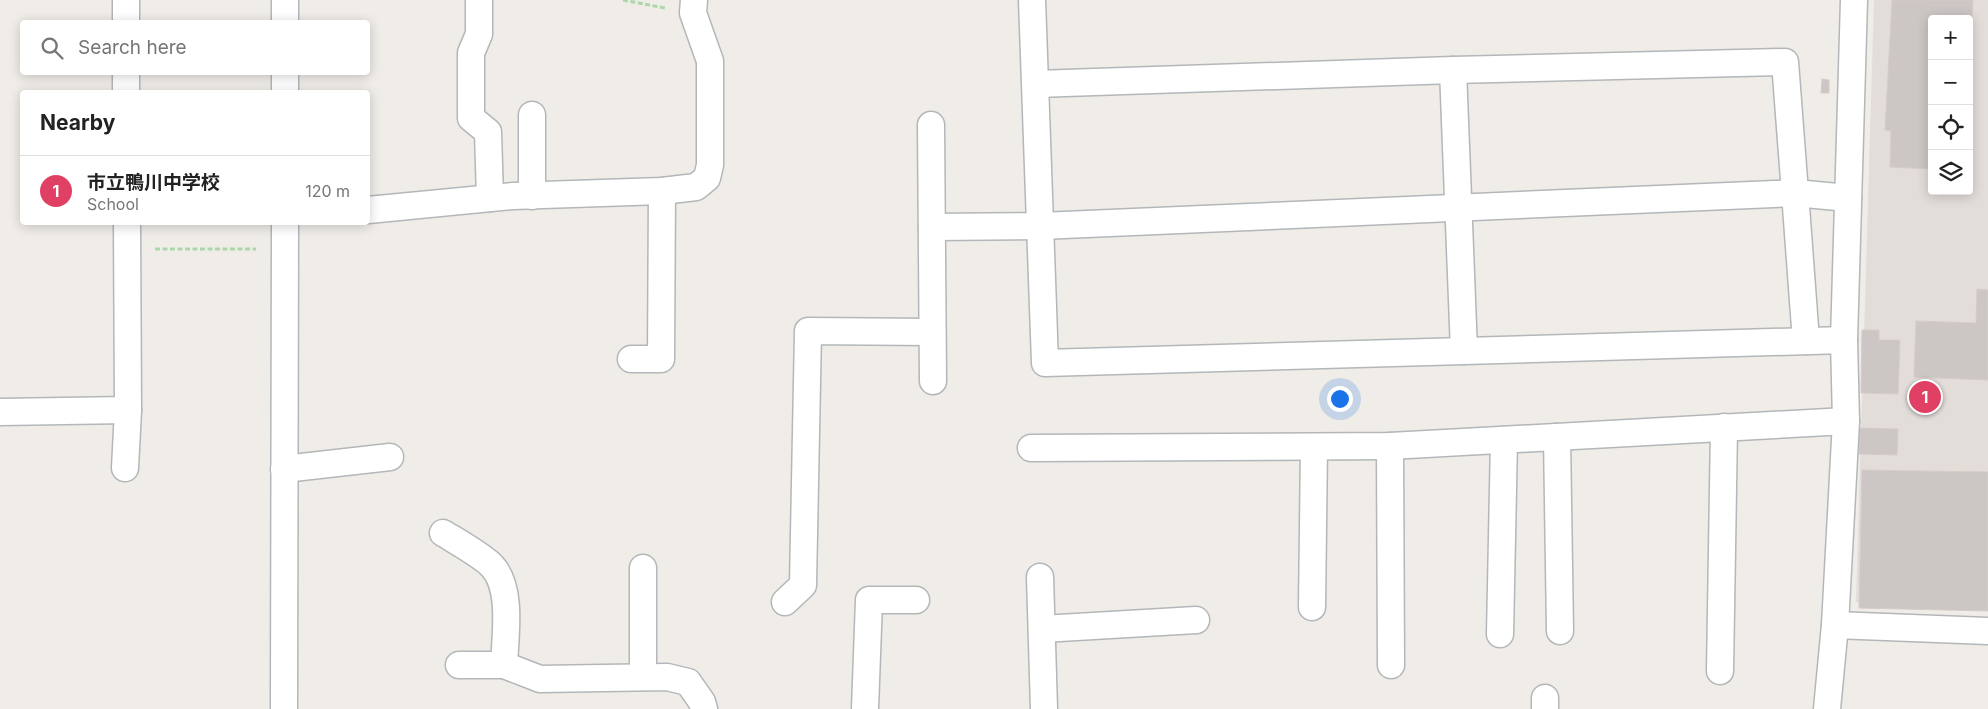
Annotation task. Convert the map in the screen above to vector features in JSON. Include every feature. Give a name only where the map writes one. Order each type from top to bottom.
[{"type":"street","points":[[126,0],[126,20]]},
{"type":"street","points":[[285,0],[285,20]]},
{"type":"street","points":[[479,0],[479,34],[471,53],[471,118],[488,132],[490,198]]},
{"type":"street","points":[[1032,0],[1045,363],[1844,340]]},
{"type":"street","points":[[1827,709],[1835,625],[1846,421],[1844,340],[1854,0]]},
{"type":"street","points":[[370,210],[490,198],[662,191],[696,187],[707,178],[710,165],[710,61],[693,6]]},
{"type":"street","points":[[1036,84],[1453,70],[1785,62],[1806,341]]},
{"type":"street","points":[[1453,70],[1464,351]]},
{"type":"street","points":[[126,75],[126,90]]},
{"type":"street","points":[[285,75],[285,90]]},
{"type":"street","points":[[532,115],[532,196]]},
{"type":"street","points":[[931,124],[933,381]]},
{"type":"street","points":[[631,359],[661,359],[662,191]]},
{"type":"street","points":[[932,227],[1041,226],[1794,193],[1848,198]]},
{"type":"street","points":[[125,468],[128,410],[127,225]]},
{"type":"street","points":[[284,709],[285,225]]},
{"type":"street","points":[[784,602],[804,585],[808,331],[932,332]]},
{"type":"street","points":[[0,412],[128,410]]},
{"type":"street","points":[[1030,448],[1390,446],[1846,421]]},
{"type":"street","points":[[1720,671],[1724,427]]},
{"type":"street","points":[[1557,437],[1560,631]]},
{"type":"street","points":[[1500,634],[1504,440]]},
{"type":"street","points":[[1390,446],[1391,665]]},
{"type":"street","points":[[1312,607],[1314,447]]},
{"type":"street","points":[[284,469],[390,457]]},
{"type":"street","points":[[444,533],[492,566],[503,584],[506,608],[504,665]]},
{"type":"street","points":[[643,568],[643,677]]},
{"type":"street","points":[[1040,577],[1044,709]]},
{"type":"street","points":[[865,709],[870,600],[916,600]]},
{"type":"street","points":[[1042,629],[1196,620]]},
{"type":"street","points":[[1835,625],[1988,631]]},
{"type":"street","points":[[459,665],[504,665],[540,679],[668,677],[688,682],[702,702],[704,709]]},
{"type":"path","points":[[623,0],[693,6]]},
{"type":"path","points":[[127,249],[285,249]]},
{"type":"shaded area","points":[[1874,0],[1988,0],[1988,610],[1856,602]]},
{"type":"building","points":[[1892,0],[1973,0],[1972,15],[1928,15],[1928,169],[1890,167],[1891,131],[1885,130]]},
{"type":"building","points":[[1822,79],[1829,80],[1829,93],[1821,93]]},
{"type":"building","points":[[1977,289],[1988,290],[1988,380],[1914,377],[1916,321],[1976,323]]},
{"type":"building","points":[[1862,330],[1879,330],[1879,340],[1900,340],[1898,394],[1861,393]]},
{"type":"building","points":[[1860,428],[1898,429],[1897,455],[1859,454]]},
{"type":"building","points":[[1862,470],[1988,472],[1988,611],[1859,608]]},
{"type":"place","name":"市立鴨川中学校","points":[[1925,397]]}]
